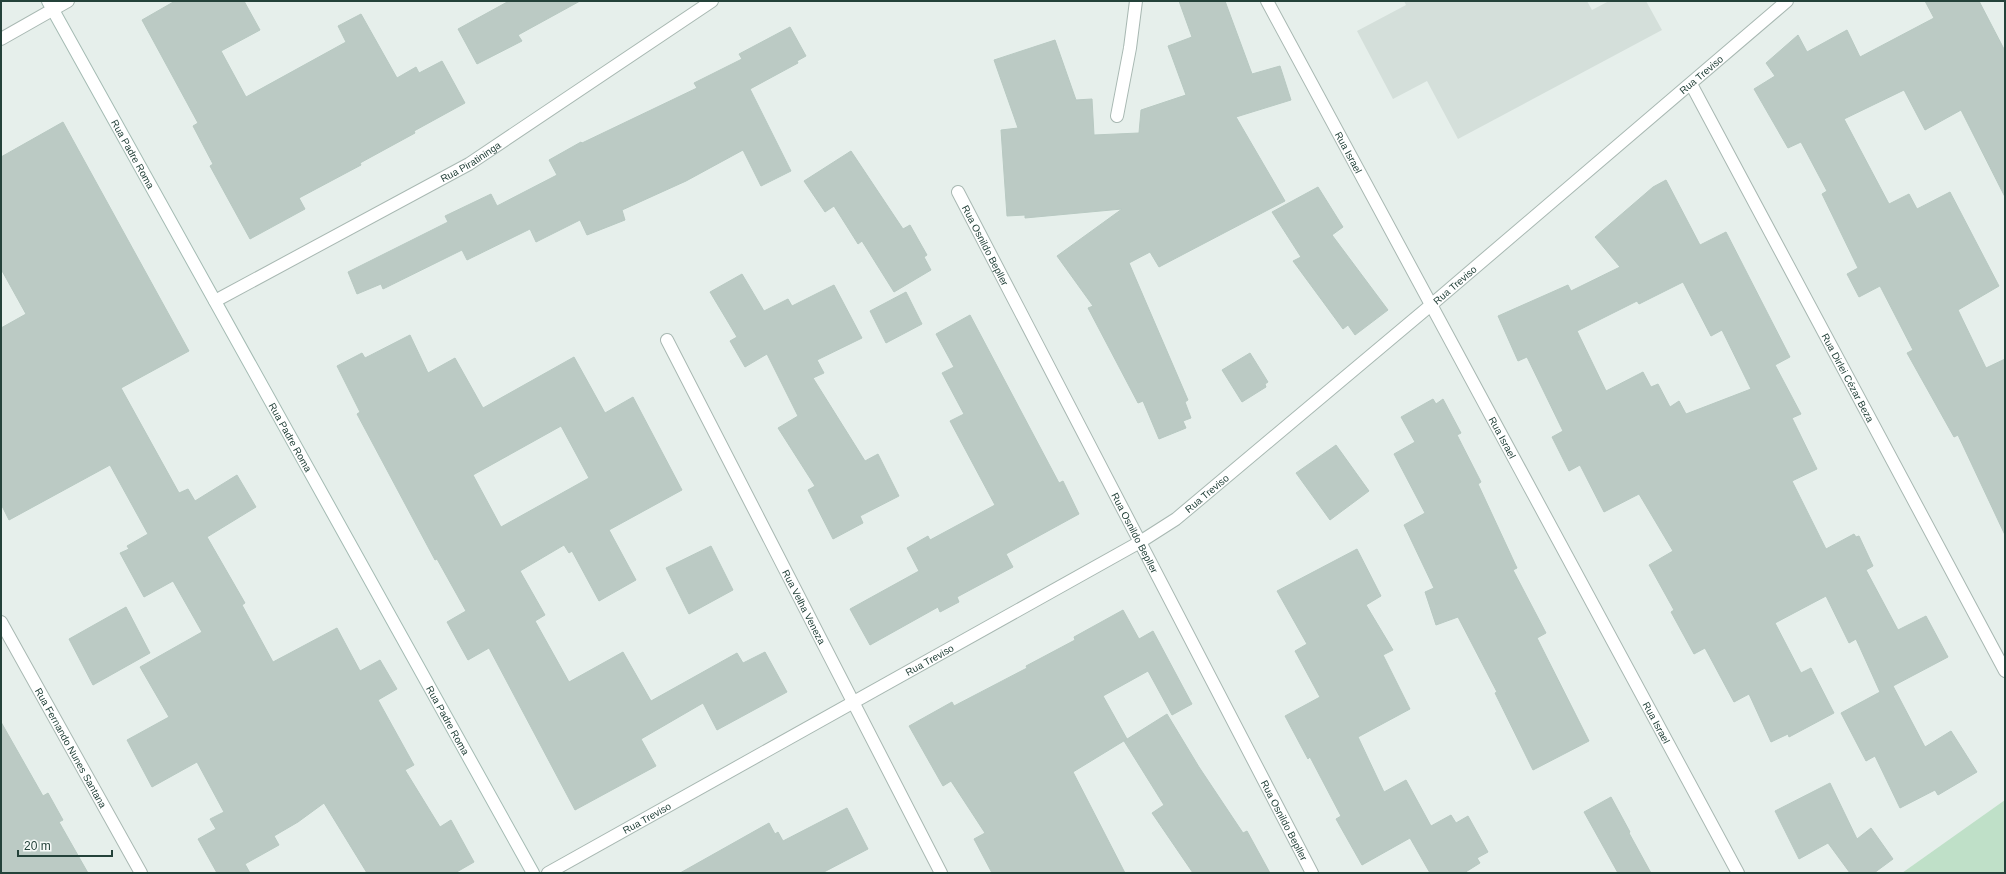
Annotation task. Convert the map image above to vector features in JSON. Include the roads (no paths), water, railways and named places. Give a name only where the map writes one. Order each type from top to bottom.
[{"type":"street","points":[[1,39],[50,5],[68,1]]},
{"type":"street","name":"Rua Piratininga","points":[[215,301],[469,164],[712,1]]},
{"type":"street","points":[[1117,116],[1130,48],[1136,1]]},
{"type":"street","name":"Rua Israel","points":[[1267,1],[1738,873]]},
{"type":"street","name":"Rua Treviso","points":[[548,873],[1140,542],[1176,519],[1431,305],[1787,1]]},
{"type":"street","name":"Rua Padre Roma","points":[[50,5],[533,873]]},
{"type":"street","name":"Rua Dirlei Cézar Beza","points":[[1691,84],[2005,671]]},
{"type":"street","name":"Rua Osnildo Bepller","points":[[958,192],[1312,873]]},
{"type":"street","name":"Rua Velha Veneza","points":[[667,340],[941,873]]},
{"type":"street","name":"Rua Fernando Nunes Santana","points":[[1,622],[141,873]]}]
